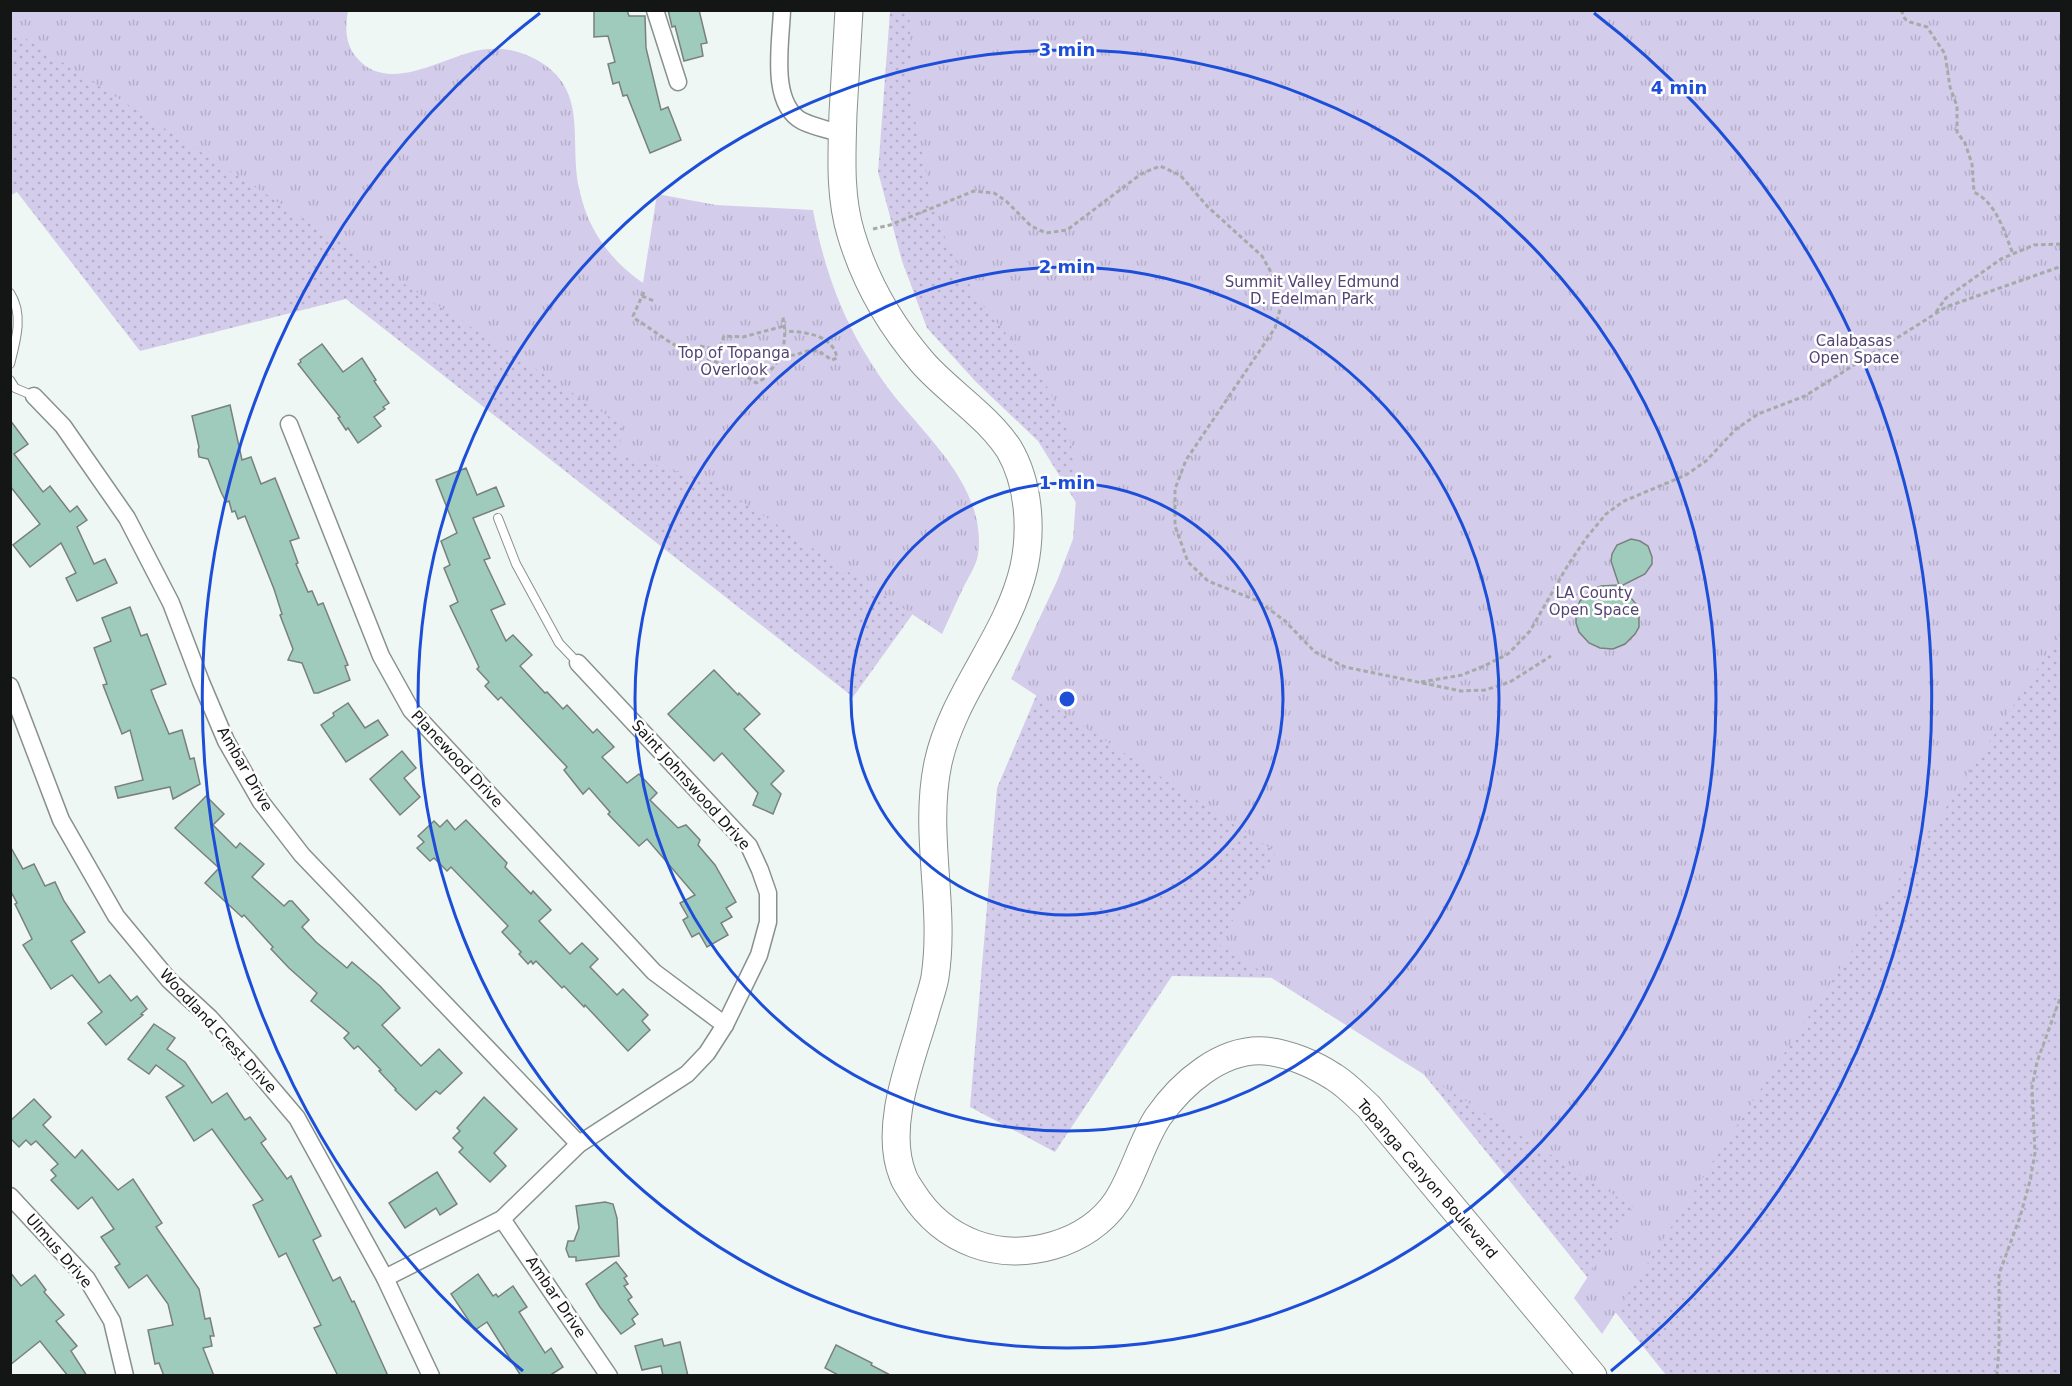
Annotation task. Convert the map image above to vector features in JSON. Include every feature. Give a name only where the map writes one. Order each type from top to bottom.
[{"type":"main road","name":"Topanga Canyon Boulevard","points":[[849,10],[842,134],[842,179],[851,234],[882,307],[901,336],[924,364],[980,415],[1008,448],[1021,479],[1029,534],[1024,567],[1016,594],[953,719],[938,761],[931,818],[938,916],[935,978],[899,1102],[896,1141],[902,1175],[923,1210],[946,1230],[978,1245],[1019,1251],[1057,1246],[1088,1230],[1115,1204],[1155,1122],[1176,1093],[1204,1070],[1237,1054],[1263,1051],[1296,1058],[1335,1078],[1370,1107],[1593,1376]]},
{"type":"street","points":[[655,10],[678,82]]},
{"type":"street","points":[[782,10],[779,78],[782,95],[790,112],[802,121],[842,134]]},
{"type":"street","name":"Ambar Drive","points":[[34,396],[63,426],[126,518],[171,603],[226,741],[261,802],[302,855],[579,1144]]},
{"type":"street","name":"Planewood Drive","points":[[290,424],[381,656],[411,710],[654,972],[725,1025]]},
{"type":"street","name":"Saint Johnswood Drive","points":[[385,1278],[502,1219],[579,1144],[687,1074],[707,1053],[725,1025],[759,955],[768,922],[768,892],[748,846],[578,663]]},
{"type":"street","name":"Woodland Crest Drive","points":[[10,686],[61,820],[116,916],[169,981],[210,1018],[297,1118],[385,1278],[431,1376]]},
{"type":"street","name":"Ulmus Drive","points":[[10,1196],[87,1279],[112,1321],[125,1376]]},
{"type":"street","name":"Ambar Drive","points":[[502,1219],[609,1376]]},
{"type":"lane","points":[[10,293],[16,302],[18,319],[10,364]]},
{"type":"lane","points":[[10,380],[15,388],[34,396]]},
{"type":"lane","points":[[498,518],[516,564],[559,643],[578,663]]},
{"type":"path","points":[[1901,10],[1905,19],[1927,27],[1945,54],[1950,87],[1957,105],[1957,132],[1965,143],[1972,164],[1974,192],[1983,197],[2000,221],[2013,255]]},
{"type":"path","points":[[851,234],[890,225],[974,191],[994,193],[1006,201],[1031,226],[1046,233],[1067,230],[1141,174],[1160,166],[1180,175],[1208,207],[1262,256],[1277,284],[1282,303],[1275,328],[1186,460],[1175,489],[1175,526],[1188,562],[1208,581],[1258,601],[1285,621],[1315,652],[1345,667],[1461,691],[1485,690],[1510,682],[1551,656]]},
{"type":"path","points":[[1934,314],[1946,298],[2001,259],[2034,245],[2061,244]]},
{"type":"path","points":[[1419,682],[1462,675],[1508,654],[1530,631],[1568,565],[1606,514],[1624,501],[1686,475],[1706,461],[1736,429],[1758,414],[1805,396],[1946,307],[2061,266]]},
{"type":"path","points":[[654,301],[643,294],[634,318],[677,346],[746,374],[759,383],[783,354],[785,331],[783,317]]},
{"type":"path","points":[[700,346],[719,350],[724,336],[742,337],[784,326]]},
{"type":"path","points":[[783,354],[796,356],[812,350],[823,353],[832,360],[837,358],[831,347],[816,335],[785,331]]},
{"type":"path","points":[[704,357],[706,348]]},
{"type":"path","points":[[1996,1376],[1999,1346],[1999,1274],[2020,1217],[2030,1181],[2035,1154],[2032,1087],[2037,1062],[2061,993]]},
{"type":"green space","name":"Top of Topanga Overlook","points":[[10,11],[348,11],[347,36],[353,53],[370,69],[384,73],[400,74],[486,49],[511,50],[529,56],[549,68],[562,82],[570,98],[574,115],[580,192],[595,232],[611,255],[643,283],[657,194],[716,205],[813,210],[832,281],[853,332],[886,385],[953,469],[974,509],[978,532],[977,559],[942,634],[714,483],[619,454],[622,425],[11,29]]},
{"type":"green space","points":[[11,11],[940,576],[853,697],[346,299],[140,351],[17,192],[11,195]]},
{"type":"green space","points":[[890,11],[2061,11],[2061,1375],[1666,1375],[1347,979],[1172,976],[1055,1152],[970,1107],[997,788],[1101,543],[1038,441],[976,382],[927,328],[902,261],[878,172]]},
{"type":"green space","points":[[909,11],[2061,11],[2061,633],[1602,1334],[1574,1298],[1633,1207],[1218,944],[1276,852],[1011,679],[1057,581],[1073,539],[1077,485],[1075,460],[1064,420],[1046,385],[1034,367],[978,300],[948,245],[934,210],[914,115]]},
{"type":"building","points":[[594,10],[627,10],[629,16],[645,16],[646,48],[661,110],[668,107],[681,140],[650,153],[627,95],[623,96],[619,82],[613,84],[608,64],[615,62],[608,36],[594,37]]},
{"type":"building","points":[[668,10],[699,10],[707,43],[701,44],[703,56],[684,61],[675,26],[672,27]]},
{"type":"building","points":[[322,344],[343,372],[362,358],[389,403],[374,417],[381,426],[358,443],[298,364]]},
{"type":"building","points":[[230,405],[242,460],[251,457],[261,484],[275,478],[299,538],[290,541],[298,563],[296,564],[308,592],[312,591],[318,605],[323,603],[348,665],[345,666],[350,680],[318,693],[314,693],[302,663],[288,660],[293,649],[280,615],[282,614],[274,589],[245,516],[238,519],[235,511],[232,512],[229,501],[226,502],[221,492],[208,459],[199,457],[192,416]]},
{"type":"building","points":[[10,420],[28,444],[14,454],[43,492],[50,486],[70,512],[77,506],[87,520],[77,527],[94,564],[105,559],[117,583],[77,601],[66,578],[76,573],[61,543],[30,567],[13,545],[40,524],[10,486]]},
{"type":"building","points":[[466,468],[477,495],[496,487],[504,506],[473,518],[490,558],[484,560],[505,604],[491,610],[506,641],[513,635],[532,655],[520,666],[563,709],[567,705],[593,733],[597,729],[614,747],[602,757],[627,783],[639,774],[657,793],[650,800],[678,828],[686,825],[700,840],[698,845],[715,865],[736,902],[726,908],[732,917],[721,923],[728,935],[707,947],[699,933],[692,937],[683,920],[688,917],[680,903],[695,895],[647,839],[639,846],[608,814],[610,812],[589,788],[583,794],[564,770],[567,767],[501,697],[498,700],[485,686],[489,682],[477,669],[479,667],[450,606],[458,602],[444,568],[450,565],[441,541],[457,533],[436,480]]},
{"type":"building","points":[[1631,539],[1648,546],[1652,557],[1652,564],[1645,574],[1621,586],[1636,604],[1639,613],[1639,627],[1625,644],[1613,649],[1600,648],[1589,643],[1579,632],[1576,611],[1580,601],[1591,590],[1601,586],[1619,585],[1611,561],[1612,554],[1617,545]]},
{"type":"building","points":[[130,607],[141,636],[147,634],[166,684],[151,690],[154,698],[169,734],[182,730],[190,759],[194,758],[200,784],[173,799],[170,787],[118,798],[115,787],[143,780],[130,730],[122,734],[103,685],[107,684],[94,648],[111,641],[102,618]]},
{"type":"building","points":[[714,670],[760,714],[744,729],[784,771],[771,784],[781,794],[773,814],[753,805],[758,793],[722,753],[714,761],[668,714]]},
{"type":"building","points":[[348,703],[365,728],[378,720],[388,735],[346,762],[321,725]]},
{"type":"building","points":[[402,751],[416,768],[404,778],[420,797],[400,815],[370,779]]},
{"type":"building","points":[[206,796],[224,814],[213,825],[236,848],[240,843],[264,864],[252,877],[284,906],[292,901],[309,920],[302,927],[316,942],[347,968],[352,962],[380,986],[400,1008],[382,1025],[421,1066],[439,1049],[462,1073],[440,1094],[436,1091],[416,1110],[395,1090],[379,1071],[381,1070],[358,1046],[354,1049],[344,1038],[349,1033],[311,1001],[317,993],[271,949],[273,947],[244,915],[242,917],[205,883],[219,868],[175,828]]},
{"type":"building","points":[[447,820],[455,830],[466,820],[507,863],[505,867],[531,894],[533,891],[551,910],[539,921],[570,954],[582,943],[598,959],[590,967],[617,995],[623,989],[648,1015],[642,1021],[650,1030],[628,1051],[585,1005],[584,1007],[564,986],[562,988],[536,961],[528,964],[519,954],[521,952],[502,932],[508,926],[451,867],[447,871],[434,858],[430,861],[417,848],[424,842],[418,836],[434,821],[440,827]]},
{"type":"building","points":[[10,846],[23,869],[34,864],[45,886],[55,882],[64,901],[85,932],[71,941],[99,983],[110,975],[131,1001],[137,996],[147,1009],[141,1014],[143,1015],[106,1045],[88,1023],[102,1012],[72,975],[51,989],[23,945],[32,939],[10,890]]},
{"type":"building","points":[[154,1024],[175,1038],[167,1049],[185,1062],[212,1103],[227,1093],[245,1120],[250,1117],[266,1139],[261,1143],[287,1179],[291,1176],[321,1236],[313,1240],[333,1281],[340,1277],[352,1302],[354,1301],[388,1376],[338,1376],[314,1328],[321,1325],[286,1253],[279,1257],[253,1205],[263,1200],[212,1129],[194,1141],[166,1097],[184,1086],[156,1065],[149,1074],[128,1059]]},
{"type":"building","points":[[484,1097],[517,1129],[494,1153],[506,1166],[490,1182],[459,1152],[463,1148],[453,1138],[460,1131],[457,1128]]},
{"type":"building","points":[[34,1099],[51,1117],[43,1125],[75,1158],[82,1150],[118,1190],[133,1179],[162,1223],[156,1227],[199,1289],[205,1319],[210,1318],[214,1336],[210,1336],[212,1346],[203,1348],[214,1376],[164,1376],[159,1363],[155,1364],[148,1330],[173,1325],[168,1304],[147,1275],[129,1288],[115,1267],[120,1264],[101,1237],[114,1229],[92,1197],[78,1209],[51,1180],[56,1176],[51,1170],[58,1164],[36,1141],[31,1145],[26,1140],[19,1147],[10,1138],[10,1121]]},
{"type":"building","points":[[437,1172],[457,1204],[440,1215],[436,1208],[405,1228],[389,1203]]},
{"type":"building","points":[[605,1202],[613,1204],[617,1218],[619,1256],[576,1261],[576,1257],[569,1257],[566,1249],[568,1241],[574,1241],[579,1228],[576,1206]]},
{"type":"building","points":[[616,1262],[627,1276],[624,1278],[628,1284],[624,1286],[632,1297],[628,1300],[638,1314],[632,1319],[635,1324],[621,1334],[586,1284]]},
{"type":"building","points":[[10,1272],[21,1286],[35,1275],[46,1290],[44,1292],[64,1315],[56,1321],[77,1346],[71,1351],[87,1376],[68,1376],[40,1341],[10,1365]]},
{"type":"building","points":[[478,1274],[493,1296],[496,1294],[498,1297],[513,1286],[527,1307],[519,1312],[545,1353],[551,1348],[563,1367],[549,1376],[521,1376],[487,1322],[475,1330],[451,1294]]},
{"type":"building","points":[[662,1339],[664,1346],[680,1342],[688,1376],[663,1376],[661,1366],[642,1370],[635,1346]]},
{"type":"building","points":[[836,1345],[892,1376],[840,1376],[825,1368]]},
{"type":"park label","name":"Summit Valley Edmund D. Edelman Park","points":[[1312,290]]},
{"type":"park label","name":"Calabasas Open Space","points":[[1854,350]]},
{"type":"park label","name":"LA County Open Space","points":[[1594,602]]}]
